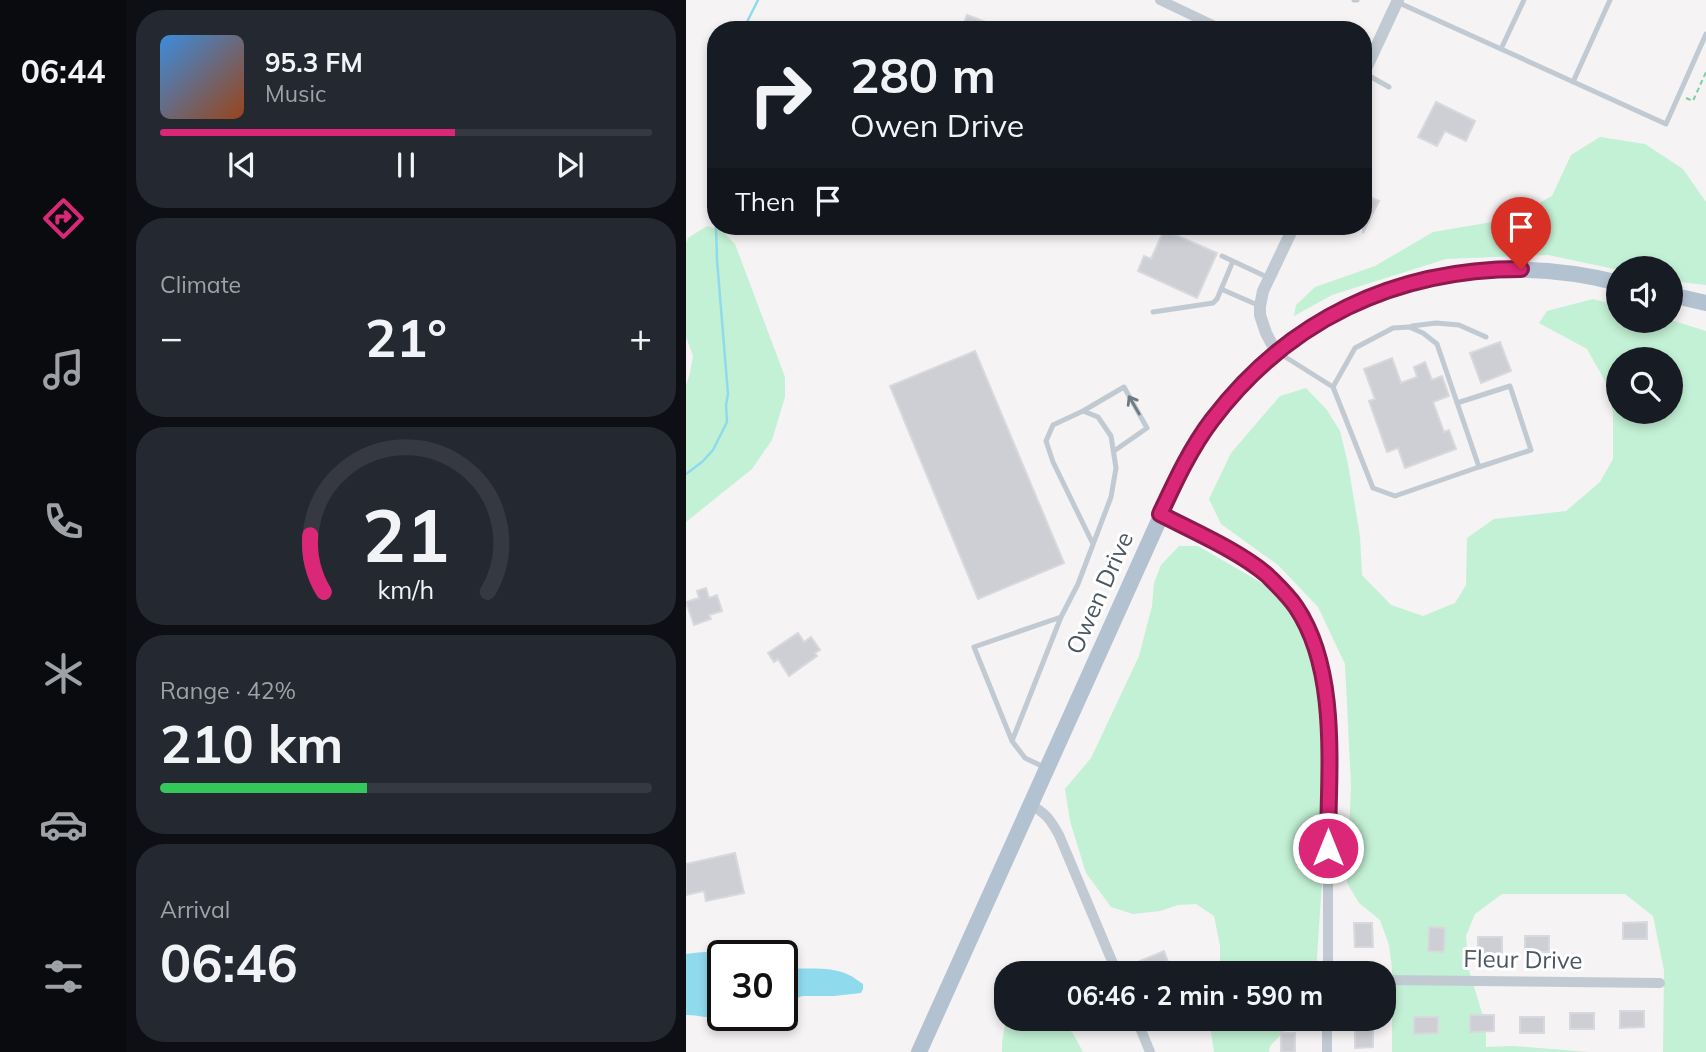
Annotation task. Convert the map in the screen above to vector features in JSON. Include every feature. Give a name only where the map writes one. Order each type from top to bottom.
[{"type":"main road","name":"Owen Drive","points":[[919,1052],[1160,514],[1210,422],[1251,375],[1276,352],[1320,322],[1368,297],[1395,287],[1448,274],[1498,269],[1543,270],[1606,279]]},
{"type":"main road","points":[[1683,298],[1706,303]]},
{"type":"street","points":[[1160,0],[1204,21]]},
{"type":"street","points":[[1372,57],[1398,1]]},
{"type":"street","points":[[1276,352],[1266,333],[1260,306],[1263,291],[1290,235]]},
{"type":"street","points":[[1160,514],[1238,555],[1266,575],[1296,607],[1313,644],[1326,693],[1328,715],[1328,961]]},
{"type":"street","points":[[1029,804],[1050,819],[1059,835],[1112,961]]},
{"type":"street","name":"Fleur Drive","points":[[1396,980],[1660,983]]},
{"type":"street","points":[[1141,1031],[1150,1052]]},
{"type":"street","points":[[1327,1031],[1327,1052]]},
{"type":"lane","points":[[1501,49],[1524,0]]},
{"type":"lane","points":[[1573,82],[1610,0]]},
{"type":"lane","points":[[1398,1],[1666,124],[1706,34]]},
{"type":"lane","points":[[1372,78],[1389,87]]},
{"type":"lane","points":[[1222,256],[1269,278]]},
{"type":"lane","points":[[1153,312],[1210,304],[1217,299],[1233,261]]},
{"type":"lane","points":[[1221,289],[1260,306]]},
{"type":"lane","points":[[1333,387],[1355,348],[1393,328],[1436,323],[1459,325],[1486,337]]},
{"type":"lane","points":[[1409,327],[1423,333],[1437,344],[1479,467]]},
{"type":"lane","points":[[1276,352],[1333,387],[1373,488],[1395,496],[1531,450],[1510,386],[1457,403]]},
{"type":"lane","points":[[1093,544],[1053,462],[1046,441],[1053,425],[1124,387],[1147,428],[1114,451]]},
{"type":"lane","points":[[1012,741],[1060,617],[1078,584],[1111,497],[1116,468],[1111,436],[1098,417],[1083,411]]},
{"type":"lane","points":[[1046,768],[1025,758],[1012,741],[974,647],[1060,617]]},
{"type":"path","points":[[1679,95],[1693,101],[1706,72]]},
{"type":"green space","points":[[1600,137],[1645,144],[1683,169],[1706,202],[1706,285],[1683,282],[1683,256],[1606,256],[1606,267],[1548,255],[1446,259],[1332,295],[1294,316],[1296,305],[1315,287],[1375,266],[1433,232],[1510,219],[1552,196],[1571,155]]},
{"type":"green space","points":[[707,226],[707,235],[726,235],[735,244],[785,377],[785,397],[772,440],[752,469],[686,522],[686,385],[693,356],[686,337],[688,238]]},
{"type":"green space","points":[[1593,299],[1606,302],[1606,333],[1683,333],[1683,324],[1706,331],[1706,1052],[1663,1052],[1664,970],[1653,916],[1625,894],[1502,894],[1475,914],[1466,936],[1468,967],[1486,1026],[1486,1047],[1513,1046],[1589,1052],[1392,1052],[1392,1031],[1396,1031],[1396,961],[1391,961],[1389,945],[1380,920],[1359,903],[1347,883],[1351,785],[1345,664],[1318,607],[1278,565],[1221,524],[1209,499],[1231,453],[1280,396],[1306,388],[1327,410],[1340,431],[1360,536],[1362,575],[1391,605],[1423,616],[1455,603],[1466,585],[1467,538],[1494,519],[1566,511],[1600,482],[1613,459],[1613,424],[1683,424],[1683,347],[1606,347],[1606,385],[1587,349],[1539,323],[1547,311]]},
{"type":"green space","points":[[1179,546],[1198,546],[1262,583],[1293,614],[1313,662],[1324,727],[1323,866],[1317,961],[1220,961],[1214,916],[1196,904],[1133,914],[1111,907],[1086,873],[1070,821],[1065,789],[1091,758],[1139,656],[1152,606],[1154,583],[1161,565]]},
{"type":"green space","points":[[1004,1031],[1070,1031],[1083,1052],[1002,1052]]},
{"type":"green space","points":[[1211,1031],[1284,1031],[1270,1046],[1269,1052],[1214,1052]]},
{"type":"water","points":[[707,952],[707,1018],[686,1015],[686,954]]},
{"type":"water","points":[[798,968],[841,972],[863,984],[861,993],[798,998]]},
{"type":"building","points":[[967,15],[983,21],[965,21]]},
{"type":"building","points":[[1436,102],[1475,121],[1466,141],[1445,131],[1437,146],[1418,137]]},
{"type":"building","points":[[1372,198],[1379,201],[1372,215]]},
{"type":"building","points":[[1162,235],[1176,235],[1217,253],[1197,298],[1138,271],[1144,256],[1151,259]]},
{"type":"building","points":[[1500,342],[1511,371],[1481,383],[1470,353]]},
{"type":"building","points":[[975,351],[1064,563],[978,599],[890,386]]},
{"type":"building","points":[[1392,358],[1401,383],[1417,377],[1414,367],[1425,362],[1432,380],[1442,376],[1449,396],[1433,402],[1444,432],[1449,430],[1456,449],[1405,468],[1398,448],[1387,452],[1369,401],[1375,399],[1364,369]]},
{"type":"building","points":[[706,588],[709,598],[717,595],[722,611],[709,615],[711,619],[694,625],[686,602],[699,598],[697,591]]},
{"type":"building","points":[[798,633],[804,642],[811,637],[820,650],[815,653],[817,656],[789,676],[778,659],[774,662],[768,653]]},
{"type":"building","points":[[735,853],[744,893],[706,901],[704,891],[686,895],[686,864]]},
{"type":"building","points":[[1647,922],[1647,939],[1623,939],[1623,923]]},
{"type":"building","points":[[1354,923],[1372,923],[1373,947],[1355,947]]},
{"type":"building","points":[[1429,927],[1445,928],[1444,952],[1428,951]]},
{"type":"building","points":[[1525,936],[1549,936],[1549,952],[1525,952]]},
{"type":"building","points":[[1478,937],[1502,937],[1502,953],[1478,954]]},
{"type":"building","points":[[1164,951],[1168,961],[1140,961]]},
{"type":"building","points":[[1620,1011],[1644,1011],[1644,1027],[1620,1028]]},
{"type":"building","points":[[1570,1013],[1594,1013],[1594,1029],[1570,1029]]},
{"type":"building","points":[[1470,1015],[1494,1015],[1494,1031],[1470,1032]]},
{"type":"building","points":[[1414,1017],[1438,1017],[1438,1033],[1414,1034]]},
{"type":"building","points":[[1520,1017],[1544,1017],[1544,1033],[1520,1033]]},
{"type":"building","points":[[1355,1031],[1373,1031],[1373,1047],[1355,1048]]},
{"type":"building","points":[[1281,1033],[1295,1033],[1295,1052],[1281,1052]]},
{"type":"waterway","points":[[748,21],[758,0]]},
{"type":"waterway","points":[[686,474],[713,450],[727,422],[728,394],[716,235]]},
{"type":"route","points":[[1328,848],[1326,693],[1304,620],[1286,594],[1252,564],[1160,514],[1210,422],[1251,375],[1296,338],[1344,308],[1395,287],[1448,274],[1521,269]]}]
